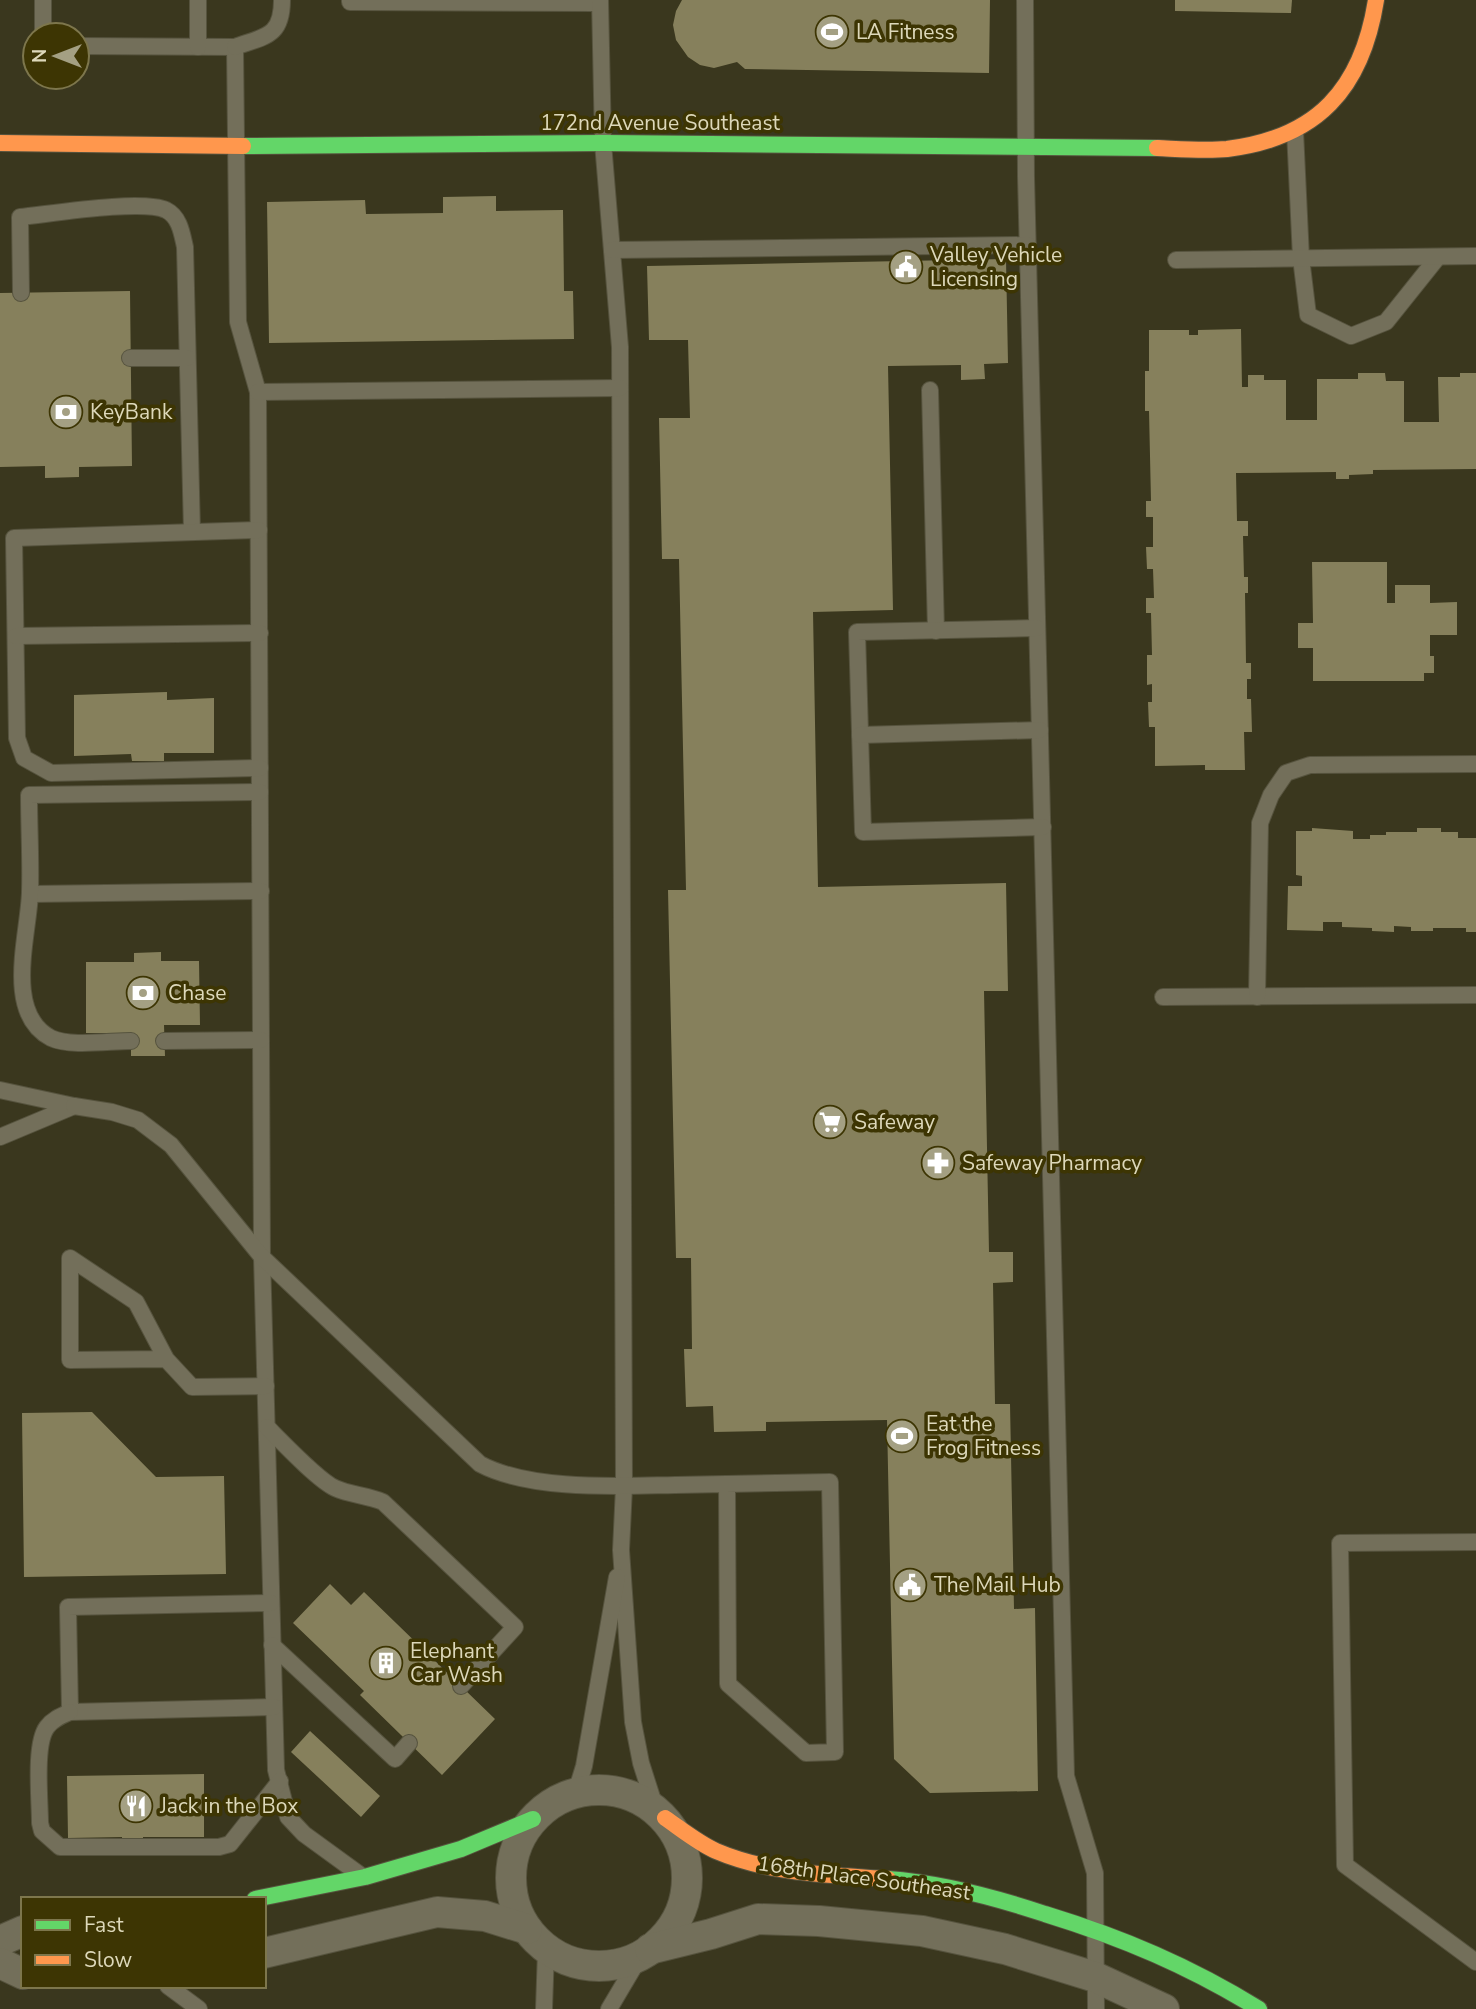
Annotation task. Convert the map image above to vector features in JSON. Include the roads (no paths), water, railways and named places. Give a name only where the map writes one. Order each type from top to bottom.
[{"type":"street","name":"172nd Avenue Southeast","points":[[0,143],[234,146],[603,143],[1224,149],[1260,144],[1295,131],[1314,119],[1341,88],[1362,56],[1376,0]]},
{"type":"street","points":[[536,1940],[514,1903],[511,1873],[517,1844],[533,1819],[553,1802],[576,1792],[600,1789],[625,1793],[646,1803],[660,1814],[681,1843],[688,1870],[685,1899],[676,1922],[661,1941],[646,1952]]},
{"type":"street","name":"168th Place Southeast","points":[[660,1814],[714,1850],[762,1867],[898,1880],[992,1897],[1095,1931],[1169,1960],[1214,1981],[1259,2009]]},
{"type":"street","points":[[265,1897],[365,1877],[461,1849],[533,1819]]},
{"type":"street","points":[[266,1953],[437,1912],[485,1916],[536,1940],[564,1960],[583,1966],[603,1967],[758,1919],[819,1921],[922,1931],[1005,1949],[1095,1978],[1164,2009]]},
{"type":"street","points":[[0,1941],[21,1932]]},
{"type":"street","points":[[0,1963],[21,1973]]},
{"type":"lane","points":[[43,0],[43,21]]},
{"type":"lane","points":[[198,0],[198,47]]},
{"type":"lane","points":[[91,46],[235,47],[265,36],[277,28],[282,16],[282,0]]},
{"type":"lane","points":[[350,0],[600,2],[603,143],[620,347],[624,1487],[621,1550],[633,1722],[641,1763],[660,1814]]},
{"type":"lane","points":[[1025,0],[1025,148],[1066,1776],[1095,1873],[1096,2009]]},
{"type":"lane","points":[[235,47],[238,322],[258,392],[262,1257],[276,1770],[288,1817],[304,1835],[365,1877]]},
{"type":"lane","points":[[1295,131],[1301,258],[1308,315],[1351,336],[1386,321],[1438,257]]},
{"type":"lane","points":[[21,293],[20,217],[130,206],[166,210],[179,223],[185,247],[192,532]]},
{"type":"lane","points":[[612,250],[1028,245]]},
{"type":"lane","points":[[1176,260],[1476,256]]},
{"type":"lane","points":[[130,358],[187,358]]},
{"type":"lane","points":[[258,392],[620,388]]},
{"type":"lane","points":[[930,390],[936,631]]},
{"type":"lane","points":[[259,530],[14,538],[17,738],[24,758],[51,773],[260,768]]},
{"type":"lane","points":[[1037,628],[857,632],[863,832],[1042,827]]},
{"type":"lane","points":[[16,636],[260,633]]},
{"type":"lane","points":[[860,735],[1040,730]]},
{"type":"lane","points":[[1257,997],[1260,823],[1271,795],[1286,774],[1310,765],[1476,764]]},
{"type":"lane","points":[[131,1041],[62,1042],[50,1037],[38,1027],[25,1004],[22,981],[30,894],[29,795],[260,792]]},
{"type":"lane","points":[[30,894],[261,891]]},
{"type":"lane","points":[[1163,997],[1476,995]]},
{"type":"lane","points":[[164,1041],[261,1040]]},
{"type":"lane","points":[[0,1090],[112,1112],[138,1120],[171,1145],[262,1257],[480,1464],[498,1474],[624,1487],[830,1482],[835,1752],[806,1753],[728,1684],[727,1485]]},
{"type":"lane","points":[[0,1137],[74,1106]]},
{"type":"lane","points":[[166,1359],[70,1360],[70,1258],[136,1302],[166,1359],[192,1387],[266,1386]]},
{"type":"lane","points":[[267,1427],[332,1487],[383,1502],[515,1627],[461,1686]]},
{"type":"lane","points":[[1476,1542],[1340,1543],[1345,1864],[1476,1962]]},
{"type":"lane","points":[[576,1792],[584,1766],[621,1550]]},
{"type":"lane","points":[[70,1712],[68,1608],[271,1603]]},
{"type":"lane","points":[[272,1645],[395,1759],[409,1743]]},
{"type":"lane","points":[[274,1707],[70,1712],[49,1724],[44,1731],[41,1749],[40,1823],[42,1831],[60,1847],[219,1847],[230,1844],[280,1781]]},
{"type":"lane","points":[[536,1940],[544,2009]]},
{"type":"lane","points":[[609,2009],[646,1952]]},
{"type":"lane","points":[[171,1988],[200,2009]]},
{"type":"place","name":"LA Fitness","points":[[832,32]]},
{"type":"place","name":"Valley Vehicle Licensing","points":[[906,267]]},
{"type":"place","name":"KeyBank","points":[[66,412]]},
{"type":"place","name":"Chase","points":[[143,993]]},
{"type":"place","name":"Safeway","points":[[830,1122]]},
{"type":"place","name":"Safeway Pharmacy","points":[[938,1163]]},
{"type":"place","name":"Eat the Frog Fitness","points":[[902,1436]]},
{"type":"place","name":"The Mail Hub","points":[[910,1585]]},
{"type":"place","name":"Elephant Car Wash","points":[[386,1663]]},
{"type":"place","name":"Jack in the Box","points":[[136,1806]]}]
